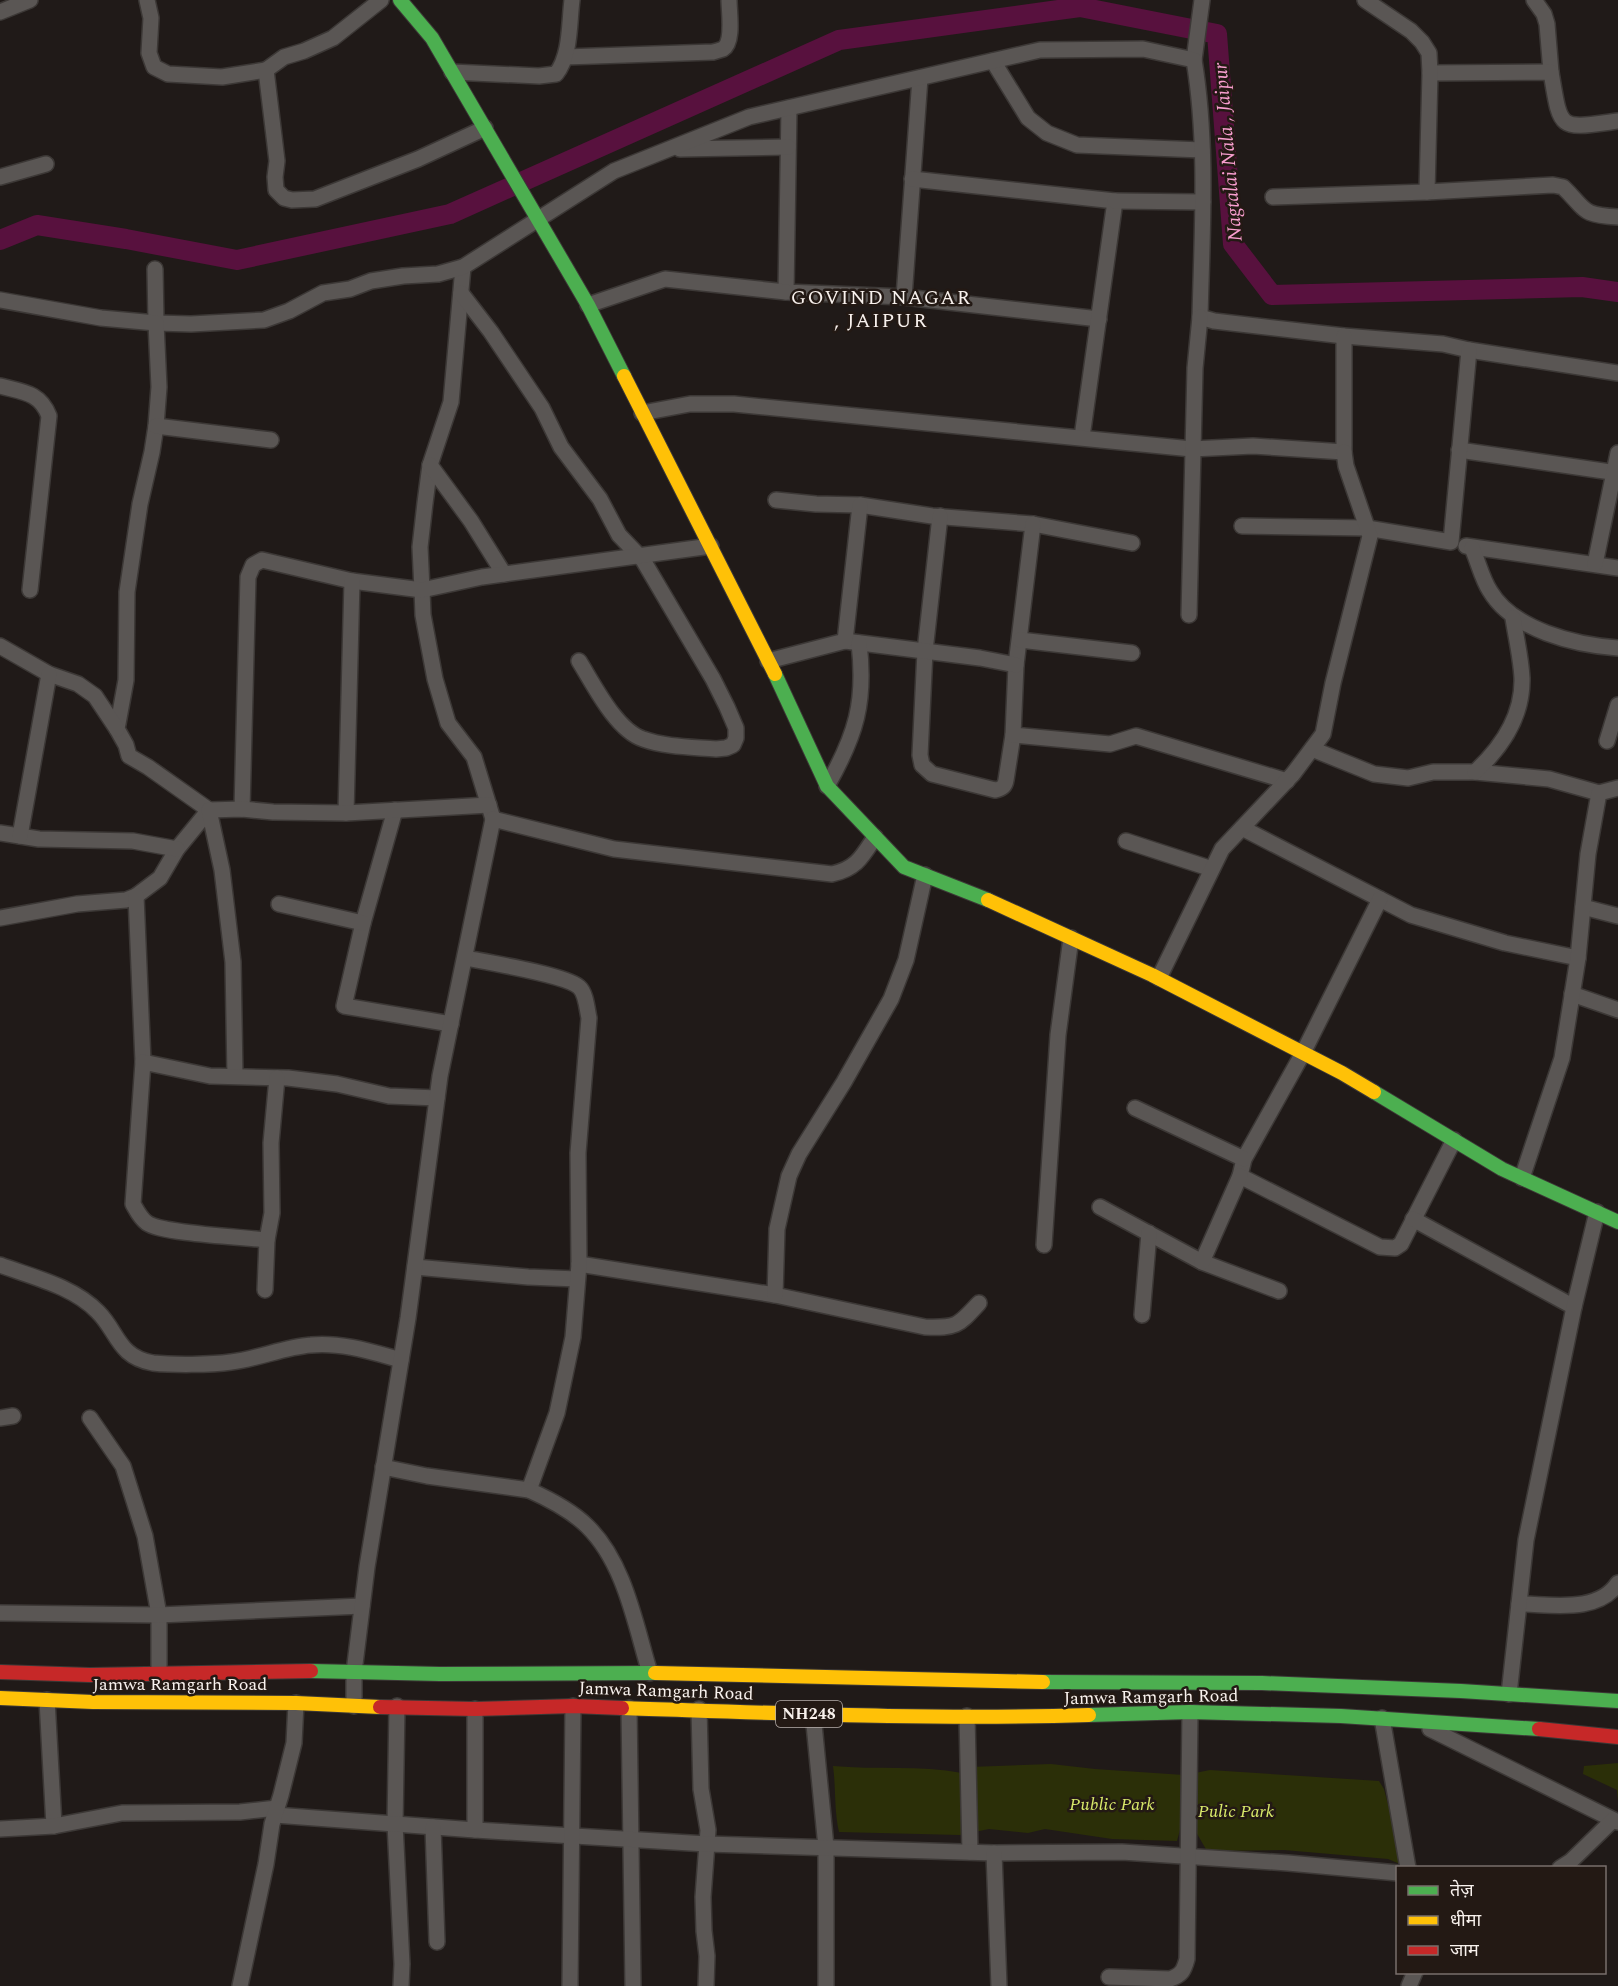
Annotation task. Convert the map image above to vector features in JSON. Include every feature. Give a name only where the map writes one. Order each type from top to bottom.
[{"type":"main road","points":[[400,0],[432,38],[588,305],[711,546],[827,786],[903,867],[1006,908],[1159,978],[1342,1073],[1502,1169],[1618,1222]]},
{"type":"main road","name":"Jamwa Ramgarh Road","points":[[0,1672],[90,1675],[354,1672],[650,1673],[1017,1682],[1262,1683],[1461,1691],[1618,1701]]},
{"type":"main road","name":"Jamwa Ramgarh Road","points":[[0,1698],[105,1702],[296,1702],[475,1709],[573,1706],[813,1714],[1020,1717],[1190,1712],[1411,1719],[1618,1737]]},
{"type":"street","points":[[0,12],[30,0]]},
{"type":"street","points":[[147,0],[151,18],[149,53],[154,67],[168,74],[222,77],[266,70],[284,57],[333,38],[381,0]]},
{"type":"street","points":[[452,72],[539,76],[556,74],[565,57],[572,0]]},
{"type":"street","points":[[565,57],[713,52],[723,49],[728,44],[730,35],[729,0]]},
{"type":"street","points":[[1365,0],[1412,31],[1429,53],[1427,192]]},
{"type":"street","points":[[1534,0],[1544,14],[1558,112],[1563,121],[1577,127],[1618,121]]},
{"type":"street","points":[[1189,615],[1192,449],[1195,368],[1200,317],[1203,202],[1195,53],[1202,1]]},
{"type":"street","points":[[0,300],[101,318],[156,323],[226,323],[264,320],[289,311],[323,293],[350,289],[371,281],[438,274],[463,267],[615,171],[750,117],[1040,50],[1143,49],[1195,53]]},
{"type":"street","points":[[993,61],[1028,118],[1047,133],[1077,145],[1202,150]]},
{"type":"street","points":[[266,70],[277,161],[276,190],[284,198],[292,201],[315,199],[353,185],[418,159],[485,128]]},
{"type":"street","points":[[1430,73],[1551,72]]},
{"type":"street","points":[[904,297],[920,78]]},
{"type":"street","points":[[786,292],[789,108]]},
{"type":"street","points":[[669,149],[788,147]]},
{"type":"street","points":[[0,177],[46,164]]},
{"type":"street","points":[[912,178],[1115,201],[1203,202]]},
{"type":"street","points":[[1274,197],[1553,185],[1563,186],[1582,209],[1596,215],[1618,217]]},
{"type":"street","points":[[1082,437],[1115,201]]},
{"type":"street","points":[[354,1706],[354,1672],[362,1606],[415,1267],[437,1098],[491,812],[474,757],[448,723],[435,679],[423,615],[420,547],[430,465],[451,402],[463,267]]},
{"type":"street","points":[[117,729],[126,680],[127,592],[140,504],[156,426],[159,387],[155,269]]},
{"type":"street","points":[[588,305],[665,279],[786,292],[904,297],[1099,319]]},
{"type":"street","points":[[460,293],[491,332],[542,408],[561,447],[600,499],[619,535],[639,556],[713,680],[736,728],[733,745],[716,749],[640,739],[625,729],[579,662]]},
{"type":"street","points":[[1200,317],[1214,321],[1344,336],[1443,344],[1618,373]]},
{"type":"street","points":[[1159,978],[1222,849],[1287,781],[1323,734],[1333,683],[1370,536],[1346,466],[1344,452],[1344,336]]},
{"type":"street","points":[[1451,542],[1469,350]]},
{"type":"street","points":[[0,386],[34,395],[45,406],[49,416],[30,590]]},
{"type":"street","points":[[642,413],[690,404],[734,404],[1192,449],[1253,446],[1344,452]]},
{"type":"street","points":[[156,426],[271,440]]},
{"type":"street","points":[[1459,450],[1617,473]]},
{"type":"street","points":[[1595,564],[1617,473],[1618,453]]},
{"type":"street","points":[[430,465],[471,521],[504,574]]},
{"type":"street","points":[[776,500],[860,505],[1033,525],[1132,543]]},
{"type":"street","points":[[827,786],[844,756],[854,730],[860,703],[862,672],[852,642],[860,505]]},
{"type":"street","points":[[940,516],[925,651],[920,755],[922,765],[932,774],[995,790],[1005,785],[1013,735],[1016,665],[1033,525]]},
{"type":"street","points":[[1242,526],[1367,528],[1451,542],[1472,548],[1618,568]]},
{"type":"street","points":[[242,809],[248,577],[253,564],[262,560],[352,581],[422,590],[482,577],[711,546]]},
{"type":"street","points":[[1472,548],[1490,591],[1514,618],[1558,637],[1618,648]]},
{"type":"street","points":[[346,813],[352,581]]},
{"type":"street","points":[[1475,772],[1493,756],[1509,732],[1517,713],[1522,680],[1514,618]]},
{"type":"street","points":[[1020,640],[1132,653]]},
{"type":"street","points":[[768,661],[852,642],[980,658],[1016,665]]},
{"type":"street","points":[[0,646],[49,674],[78,684],[95,696],[117,729],[129,756],[209,810],[242,809],[273,813],[395,810],[491,812],[614,849],[831,874],[843,872],[852,867],[875,837]]},
{"type":"street","points":[[20,836],[49,674]]},
{"type":"street","points":[[1607,741],[1618,705]]},
{"type":"street","points":[[1013,735],[1110,744],[1136,736],[1287,781]]},
{"type":"street","points":[[1312,749],[1374,774],[1408,778],[1433,772],[1475,772],[1549,779],[1599,793],[1618,788]]},
{"type":"street","points":[[1522,1178],[1562,1058],[1578,958],[1588,854],[1599,793]]},
{"type":"street","points":[[0,918],[77,904],[126,900],[136,896],[160,878],[177,849],[209,810]]},
{"type":"street","points":[[209,810],[222,870],[233,962],[235,1077]]},
{"type":"street","points":[[395,810],[363,923],[344,1006],[451,1024]]},
{"type":"street","points":[[1242,828],[1411,915],[1505,942],[1578,958]]},
{"type":"street","points":[[0,833],[39,839],[133,841],[177,849]]},
{"type":"street","points":[[1126,841],[1212,869]]},
{"type":"street","points":[[774,1294],[777,1228],[789,1176],[799,1154],[844,1082],[891,999],[906,960],[925,875]]},
{"type":"street","points":[[136,896],[143,1062],[133,1204],[139,1215],[154,1227],[267,1240]]},
{"type":"street","points":[[1202,1262],[1240,1176],[1244,1159],[1303,1053],[1380,899]]},
{"type":"street","points":[[279,904],[363,923]]},
{"type":"street","points":[[1583,906],[1618,916]]},
{"type":"street","points":[[1044,1245],[1058,1035],[1071,938]]},
{"type":"street","points":[[465,958],[560,978],[579,987],[586,1001],[589,1018],[578,1153],[578,1271],[573,1337],[557,1413],[529,1490]]},
{"type":"street","points":[[1572,994],[1618,1010]]},
{"type":"street","points":[[143,1062],[210,1076],[277,1078],[337,1084],[389,1096],[437,1098]]},
{"type":"street","points":[[265,1290],[267,1240],[272,1213],[271,1143],[277,1078]]},
{"type":"street","points":[[1135,1108],[1244,1159]]},
{"type":"street","points":[[1240,1176],[1380,1247],[1395,1248],[1401,1244],[1454,1140]]},
{"type":"street","points":[[1100,1207],[1202,1262],[1279,1291]]},
{"type":"street","points":[[1509,1694],[1526,1540],[1574,1307],[1597,1212]]},
{"type":"street","points":[[1413,1219],[1574,1307]]},
{"type":"street","points":[[1142,1315],[1149,1233]]},
{"type":"street","points":[[0,1265],[61,1288],[90,1303],[101,1314],[124,1349],[152,1363],[232,1362],[311,1345],[361,1349],[401,1360]]},
{"type":"street","points":[[415,1267],[497,1275],[578,1271],[774,1294],[925,1327],[957,1325],[979,1303]]},
{"type":"street","points":[[90,1418],[123,1466],[145,1536],[159,1615],[159,1673]]},
{"type":"street","points":[[383,1467],[427,1476],[529,1490],[555,1502],[586,1525],[608,1551],[621,1579],[650,1673]]},
{"type":"street","points":[[1519,1604],[1587,1604],[1613,1591],[1618,1583]]},
{"type":"street","points":[[0,1613],[159,1615],[362,1606]]},
{"type":"street","points":[[47,1700],[54,1826]]},
{"type":"street","points":[[240,1986],[276,1811],[294,1743],[296,1702]]},
{"type":"street","points":[[396,1706],[395,1824],[402,1964],[401,1986]]},
{"type":"street","points":[[570,1986],[573,1706]]},
{"type":"street","points":[[629,1708],[633,1986]]},
{"type":"street","points":[[475,1709],[475,1830]]},
{"type":"street","points":[[699,1709],[701,1789],[708,1830],[703,1898],[707,1956],[706,1986]]},
{"type":"street","points":[[1109,1977],[1170,1979],[1179,1976],[1185,1969],[1187,1959],[1190,1712]]},
{"type":"street","points":[[813,1714],[826,1847],[826,1986]]},
{"type":"street","points":[[967,1716],[970,1852]]},
{"type":"street","points":[[1382,1718],[1408,1866]]},
{"type":"street","points":[[1411,1719],[1616,1821],[1563,1866]]},
{"type":"street","points":[[0,1829],[54,1826],[122,1813],[276,1811],[395,1824],[632,1840],[994,1853],[1122,1852],[1396,1873]]},
{"type":"street","points":[[433,1827],[437,1942]]},
{"type":"street","points":[[994,1853],[999,1986]]},
{"type":"green space","points":[[1618,1763],[1618,1801],[1617,1790],[1583,1774],[1584,1766]]},
{"type":"green space","name":"Public Park","points":[[1051,1764],[1184,1775],[1181,1826],[1177,1841],[1112,1839],[1045,1829],[1028,1833],[989,1829],[960,1835],[839,1832],[833,1766],[930,1769],[962,1773],[969,1767]]},
{"type":"green space","name":"Pulic Park","points":[[1210,1770],[1379,1781],[1384,1789],[1401,1854],[1400,1864],[1388,1859],[1284,1850],[1207,1851],[1196,1832],[1195,1773]]},
{"type":"waterway","name":"Nagtalai Nala , Jaipur","points":[[0,240],[37,225],[237,260],[450,214],[839,40],[1080,7],[1217,34],[1233,244],[1272,295],[1582,287],[1618,292]]},
{"type":"traffic: fast","points":[[400,0],[432,38],[588,305],[624,376]]},
{"type":"traffic: fast","points":[[775,674],[827,786],[904,867],[988,900]]},
{"type":"traffic: fast","points":[[1374,1092],[1502,1169],[1618,1222]]},
{"type":"traffic: fast","points":[[311,1671],[440,1674],[655,1673]]},
{"type":"traffic: fast","points":[[1043,1682],[1262,1683],[1461,1691],[1618,1701]]},
{"type":"traffic: fast","points":[[1089,1715],[1190,1712],[1341,1716],[1539,1729]]},
{"type":"traffic: slow","points":[[624,376],[775,674]]},
{"type":"traffic: slow","points":[[988,900],[1152,975],[1342,1073],[1374,1092]]},
{"type":"traffic: slow","points":[[655,1673],[1043,1682]]},
{"type":"traffic: slow","points":[[0,1698],[93,1702],[296,1703],[380,1707]]},
{"type":"traffic: slow","points":[[622,1708],[914,1716],[1089,1715]]},
{"type":"traffic: jam","points":[[0,1672],[90,1675],[311,1671]]},
{"type":"traffic: jam","points":[[380,1707],[622,1708]]},
{"type":"traffic: jam","points":[[1539,1729],[1618,1737]]},
{"type":"district","name":"GOVIND NAGAR , JAIPUR","points":[[881,310]]}]
